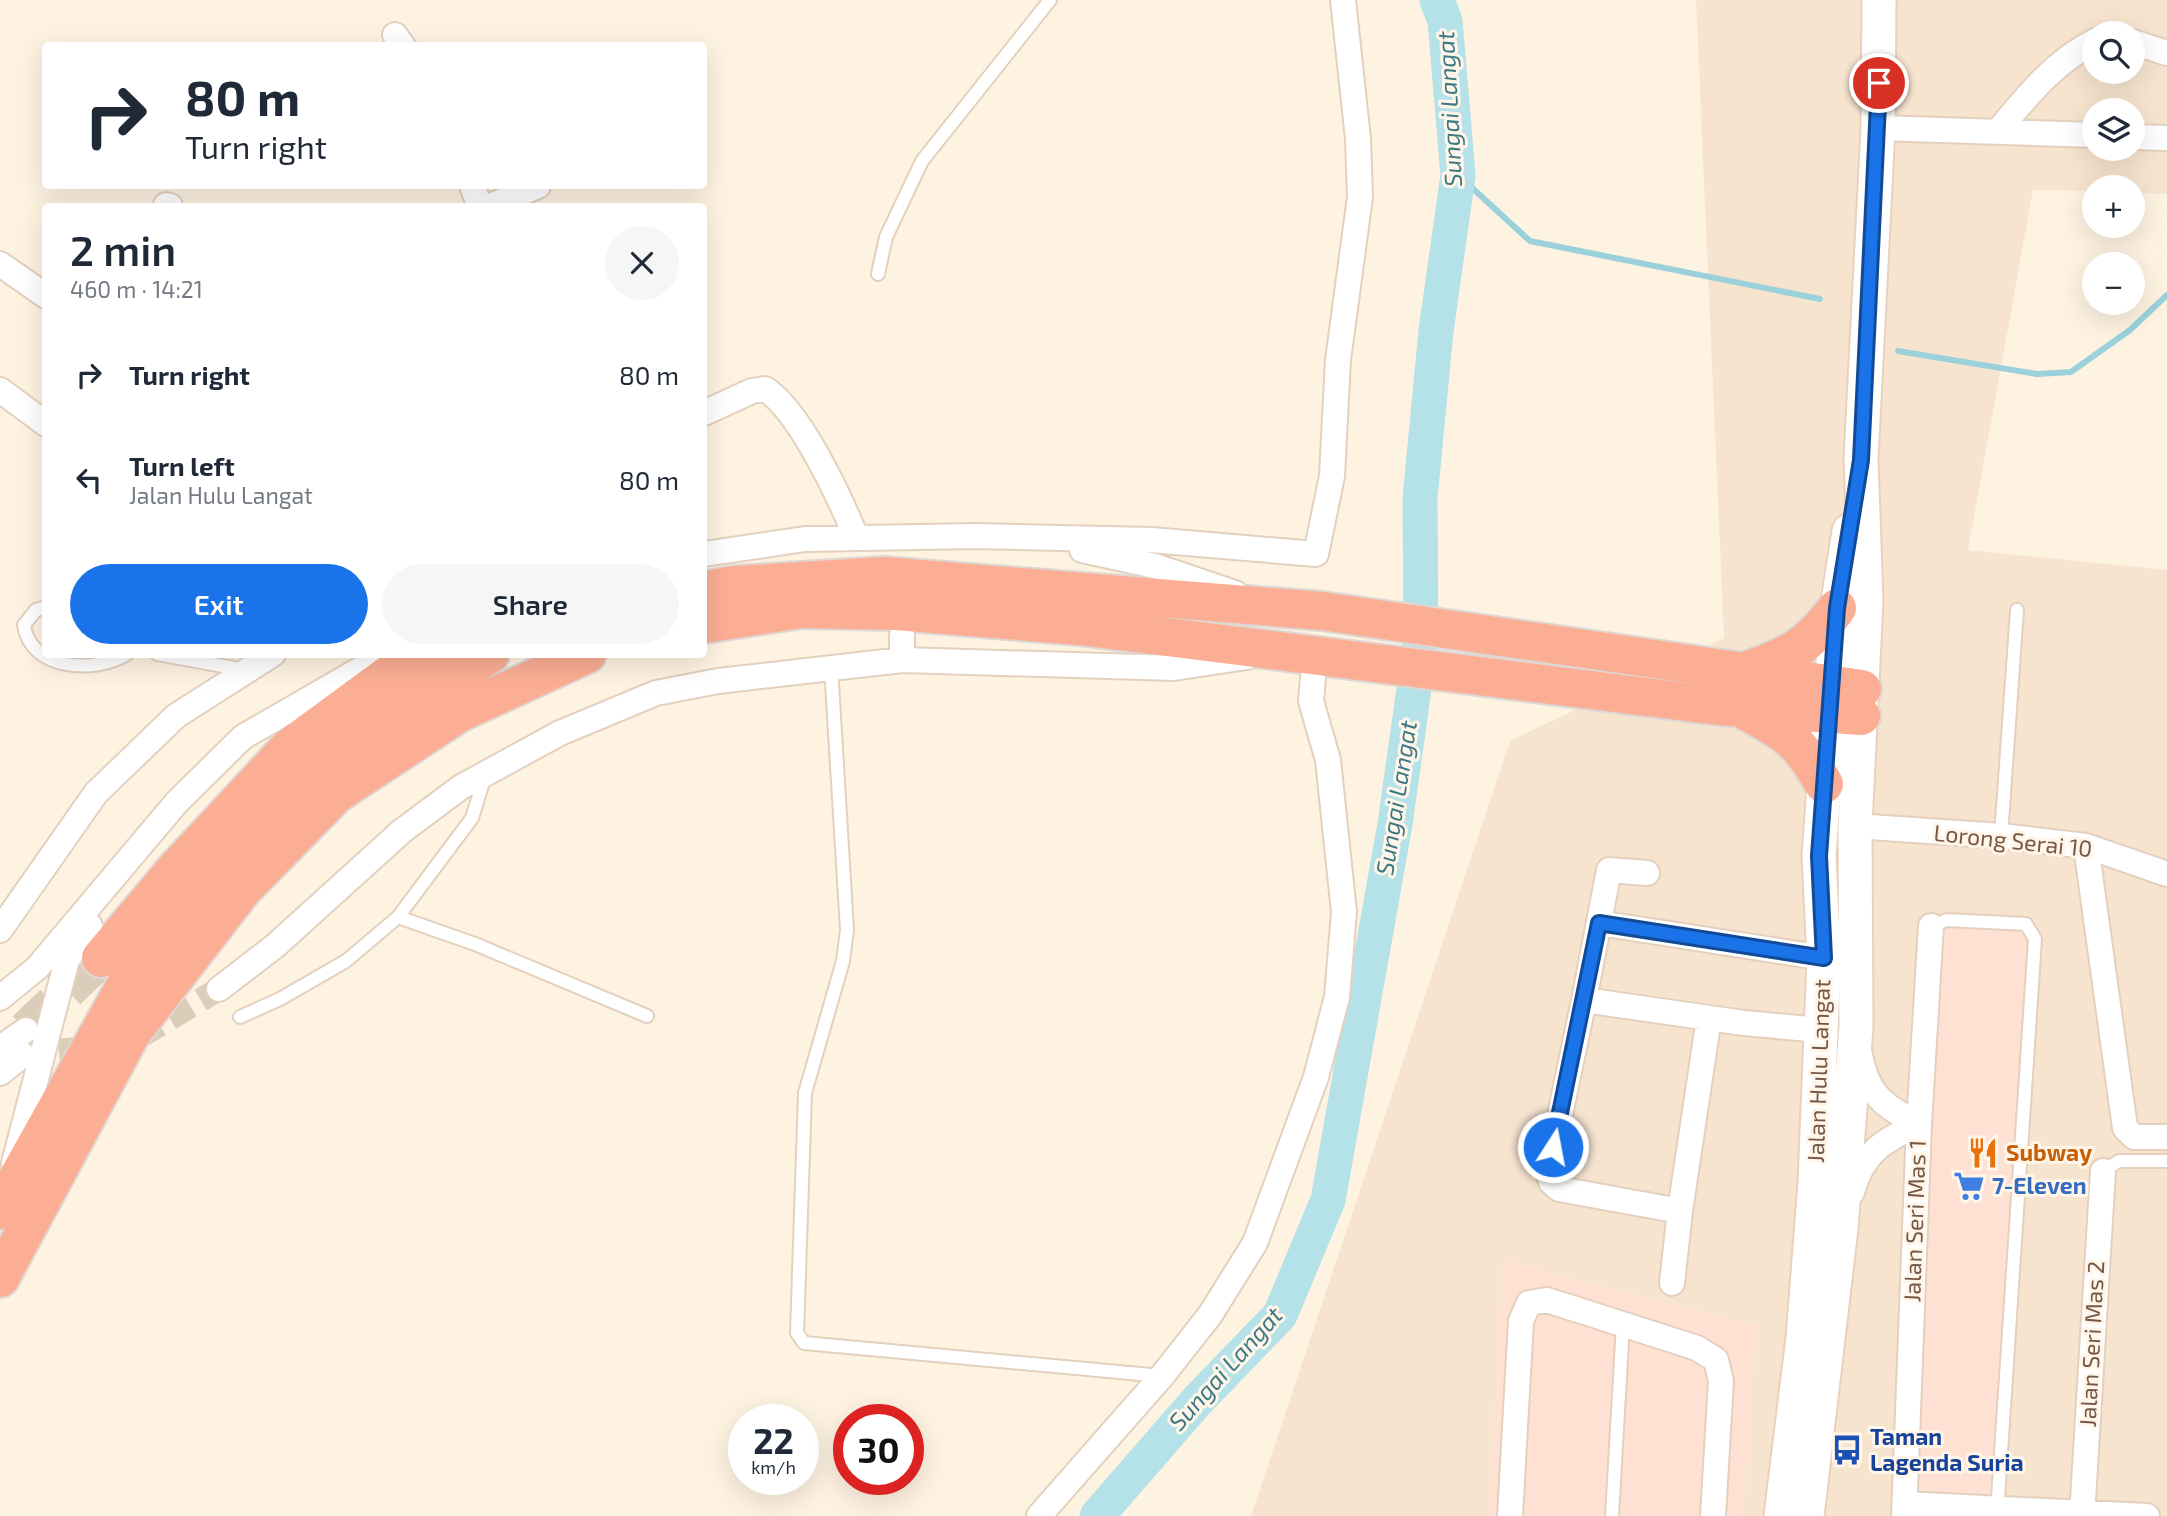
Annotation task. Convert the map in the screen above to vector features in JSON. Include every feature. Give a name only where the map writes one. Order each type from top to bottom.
[{"type":"highway","points":[[707,590],[734,585],[884,576],[1322,611],[1504,635],[1740,690],[1805,750],[1824,784]]},
{"type":"highway","points":[[1740,690],[1816,637],[1837,608]]},
{"type":"highway","points":[[707,624],[801,609],[896,611],[1079,626],[1495,680],[1740,690],[1846,701]]},
{"type":"highway","points":[[101,958],[176,869],[290,747],[399,667],[443,658]]},
{"type":"highway","points":[[3,1206],[126,985],[191,897],[254,827],[355,741],[484,658]]},
{"type":"highway","points":[[0,1278],[130,1035],[242,890],[336,794],[458,713],[578,658]]},
{"type":"main road","name":"Jalan Hulu Langat","points":[[1781,1516],[1805,1312],[1815,1183],[1824,958],[1819,856],[1824,784],[1846,701],[1866,601],[1861,460],[1878,128],[1879,0]]},
{"type":"main road","name":"Jalan Hulu Langat","points":[[1807,1516],[1841,1228],[1856,1027],[1855,826],[1837,608],[1861,460]]},
{"type":"street","points":[[707,554],[805,539],[856,537],[904,547],[1030,538],[1151,540],[1316,554],[1332,476],[1338,360],[1360,197],[1358,139],[1343,0]]},
{"type":"street","points":[[2145,46],[2167,53]]},
{"type":"street","points":[[1998,131],[2058,63],[2082,49]]},
{"type":"street","points":[[1878,128],[2082,134]]},
{"type":"street","points":[[2145,137],[2167,138]]},
{"type":"street","points":[[497,203],[531,189]]},
{"type":"street","points":[[0,264],[42,293]]},
{"type":"street","points":[[707,412],[752,391],[765,389],[778,397],[824,467],[856,537]]},
{"type":"street","points":[[0,390],[42,421]]},
{"type":"street","points":[[1030,538],[1155,566],[1281,608]]},
{"type":"street","points":[[219,989],[275,946],[402,831],[461,786],[560,733],[656,693],[831,667],[902,648],[1174,668],[1313,656],[1311,701],[1328,760],[1344,912],[1337,997],[1316,1077],[1255,1243],[1210,1315],[1162,1376],[1039,1516]]},
{"type":"street","points":[[0,930],[96,793],[176,716],[266,658]]},
{"type":"street","points":[[0,998],[37,968],[177,802],[243,737],[380,658]]},
{"type":"street","points":[[3,1206],[67,960],[177,802]]},
{"type":"street","name":"Lorong Serai 10","points":[[1855,826],[2001,836],[2086,846],[2167,874]]},
{"type":"street","points":[[2086,846],[2125,1128],[2134,1137],[2167,1137]]},
{"type":"street","points":[[1647,873],[1609,870],[1548,1172],[1551,1182],[1559,1189],[1680,1210]]},
{"type":"street","points":[[1599,923],[1824,958]]},
{"type":"street","name":"Jalan Seri Mas 1","points":[[1905,1510],[1919,1124],[1931,926]]},
{"type":"street","points":[[1584,1000],[1820,1030]]},
{"type":"street","points":[[1672,1283],[1680,1210],[1709,1018]]},
{"type":"street","points":[[1856,1027],[1864,1081],[1882,1102],[1919,1124]]},
{"type":"street","points":[[0,1073],[16,1044]]},
{"type":"street","points":[[1841,1228],[1859,1167],[1877,1147],[1919,1124]]},
{"type":"street","name":"Jalan Seri Mas 2","points":[[2082,1515],[2103,1171]]},
{"type":"street","points":[[1510,1516],[1521,1321],[1529,1303],[1547,1300],[1697,1348],[1716,1360],[1721,1381],[1713,1516]]},
{"type":"street","points":[[1905,1510],[2147,1516]]},
{"type":"lane","points":[[878,274],[886,236],[922,161],[1050,0]]},
{"type":"lane","points":[[42,608],[36,610],[24,625],[26,638],[34,649],[42,654]]},
{"type":"lane","points":[[2001,836],[2017,610]]},
{"type":"lane","points":[[49,658],[68,665],[103,666],[119,658]]},
{"type":"lane","points":[[179,658],[246,670]]},
{"type":"lane","points":[[831,667],[847,929],[843,961],[805,1093],[797,1333],[804,1343],[1162,1376]]},
{"type":"lane","points":[[240,1017],[280,999],[346,961],[398,917],[472,818],[486,773]]},
{"type":"lane","points":[[398,917],[475,944],[647,1016]]},
{"type":"lane","points":[[1931,926],[1947,920],[2026,924],[2035,939],[1997,1512]]},
{"type":"lane","points":[[2103,1171],[2119,1161],[2167,1161]]},
{"type":"lane","points":[[1612,1516],[1623,1324]]},
{"type":"shaded area","points":[[1696,0],[2167,0],[2167,194],[2145,193],[2145,175],[2082,175],[2082,191],[2033,190],[1968,550],[2167,570],[2167,1516],[1251,1516],[1510,741],[1724,638]]},
{"type":"shaded area","points":[[1951,926],[2023,929],[2030,940],[1991,1516],[1910,1516],[1936,930]]},
{"type":"shaded area","points":[[1503,1260],[1756,1326],[1743,1516],[1489,1516]]},
{"type":"waterway","name":"Sungai Langat","points":[[1097,1516],[1197,1401],[1280,1315],[1328,1200],[1395,824],[1421,639],[1420,498],[1436,331],[1458,175],[1445,21],[1437,0]]},
{"type":"waterway","points":[[1458,175],[1530,241],[1820,299]]},
{"type":"waterway","points":[[1898,351],[2037,374],[2071,372],[2130,330],[2167,295]]},
{"type":"tunnel","points":[[26,1030],[101,958]]},
{"type":"tunnel","points":[[139,1037],[219,989]]},
{"type":"tunnel","points":[[23,1055],[101,1046]]},
{"type":"place","name":"Subway","points":[[1983,1153]]},
{"type":"place","name":"7-Eleven","points":[[1969,1186]]},
{"type":"place","name":"Taman Lagenda Suria","points":[[1847,1450]]},
{"type":"route","points":[[1553,1147],[1599,923],[1824,958],[1819,856],[1837,608],[1861,460],[1879,83]]}]
